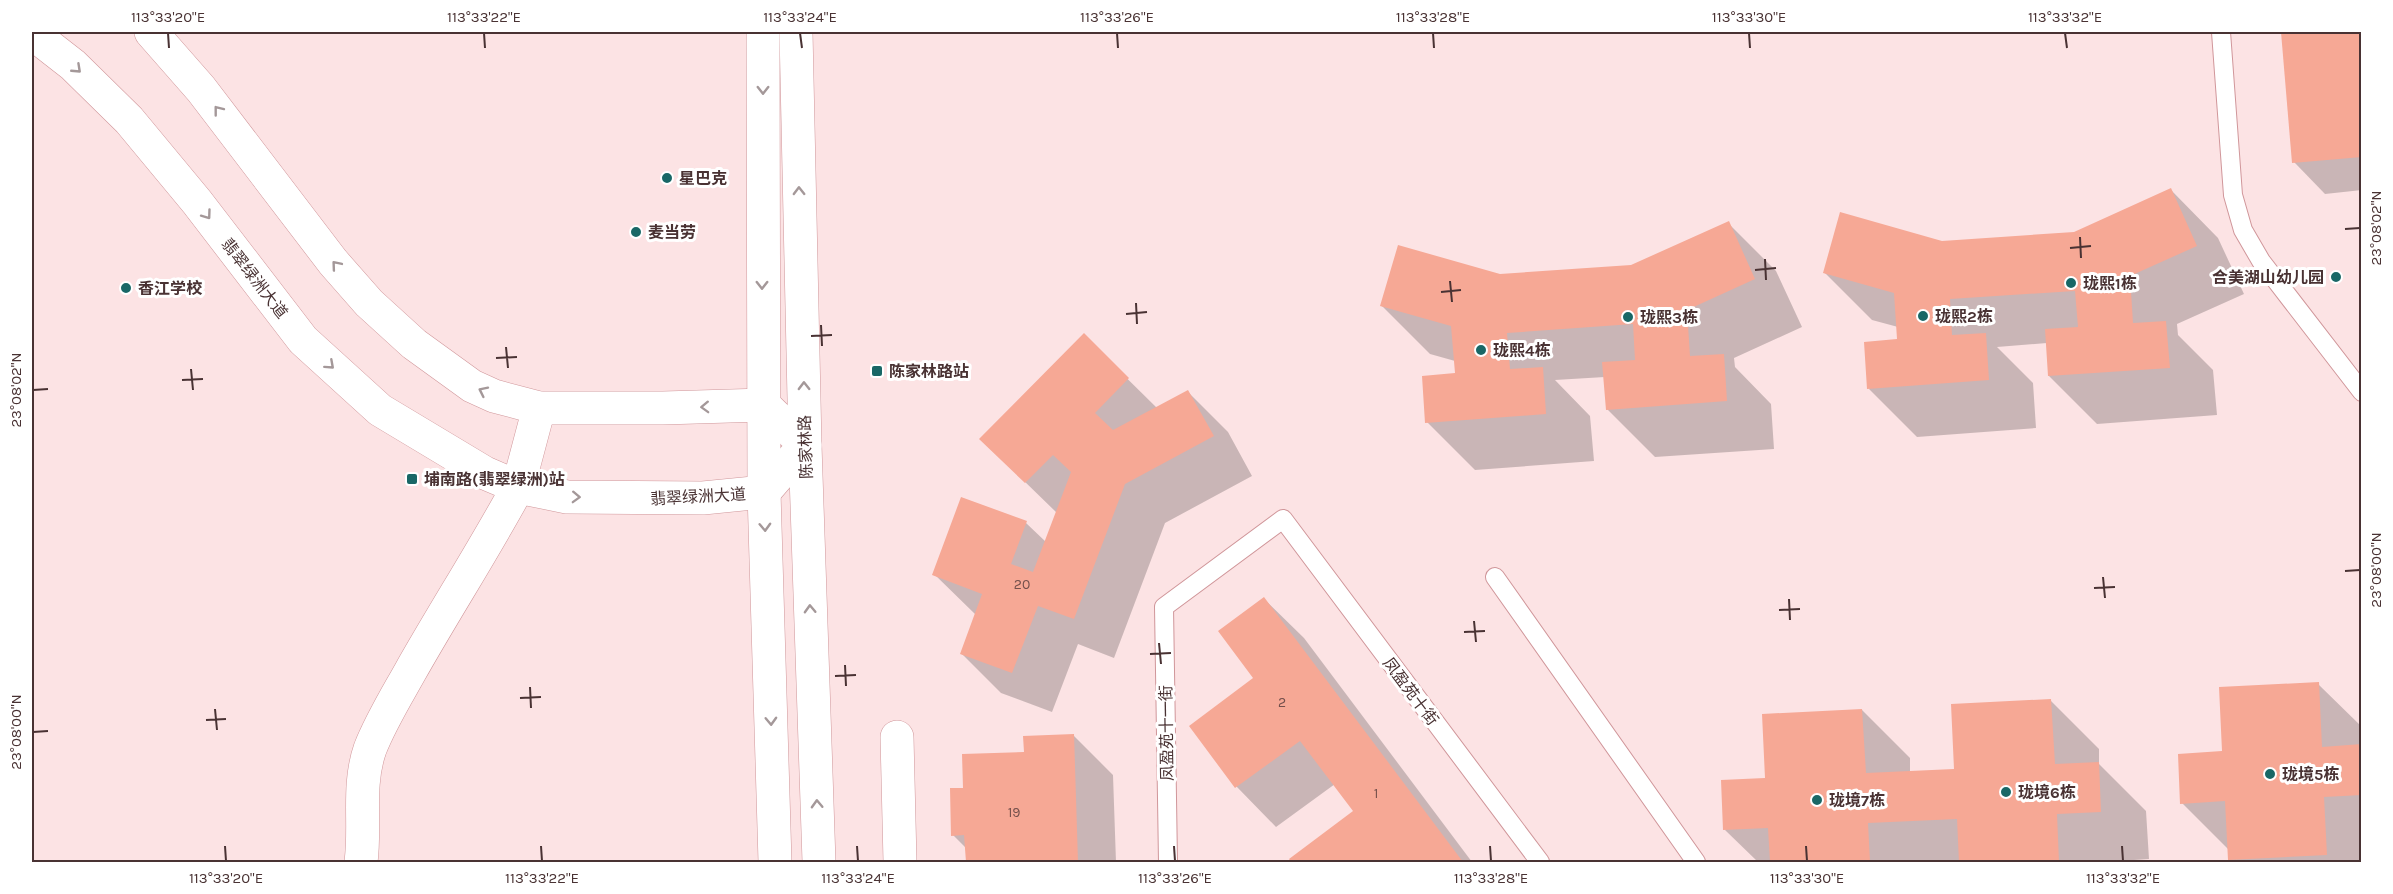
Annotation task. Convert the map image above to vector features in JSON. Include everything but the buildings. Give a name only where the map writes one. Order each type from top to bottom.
[{"type":"street","points":[[151,32],[201,89],[333,262],[369,303],[414,344],[472,386],[494,396],[539,408],[764,405],[805,445]]},
{"type":"street","points":[[763,32],[764,492],[776,862]]},
{"type":"street","name":"陈家林路","points":[[796,32],[805,445],[819,862]]},
{"type":"street","name":"翡翠绿洲大道","points":[[32,33],[73,65],[129,120],[197,202],[303,340],[380,410],[485,473],[518,487],[579,497],[692,498],[764,492],[805,445]]},
{"type":"street","points":[[361,862],[364,841],[361,804],[364,775],[370,750],[437,624],[486,548],[518,487],[539,408]]},
{"type":"street","points":[[897,737],[900,862]]},
{"type":"lane","points":[[2221,32],[2233,195],[2243,230],[2261,261],[2361,392]]},
{"type":"lane","name":"凤盈苑十一街","points":[[1168,862],[1164,607],[1283,519]]},
{"type":"lane","name":"凤盈苑十街","points":[[1283,519],[1540,862]]},
{"type":"lane","points":[[1495,577],[1696,862]]},
{"type":"place","name":"星巴克","points":[[667,178]]},
{"type":"place","name":"麦当劳","points":[[636,232]]},
{"type":"place","name":"合美湖山幼儿园","points":[[2336,277]]},
{"type":"place","name":"珑熙1栋","points":[[2071,283]]},
{"type":"place","name":"香江学校","points":[[126,288]]},
{"type":"place","name":"珑熙2栋","points":[[1923,316]]},
{"type":"place","name":"珑熙3栋","points":[[1628,317]]},
{"type":"place","name":"珑熙4栋","points":[[1481,350]]},
{"type":"place","name":"陈家林路站","points":[[877,371]]},
{"type":"place","name":"埔南路(翡翠绿洲)站","points":[[412,479]]},
{"type":"place","name":"珑境5栋","points":[[2270,774]]},
{"type":"place","name":"珑境6栋","points":[[2006,792]]},
{"type":"place","name":"珑境7栋","points":[[1817,800]]}]
